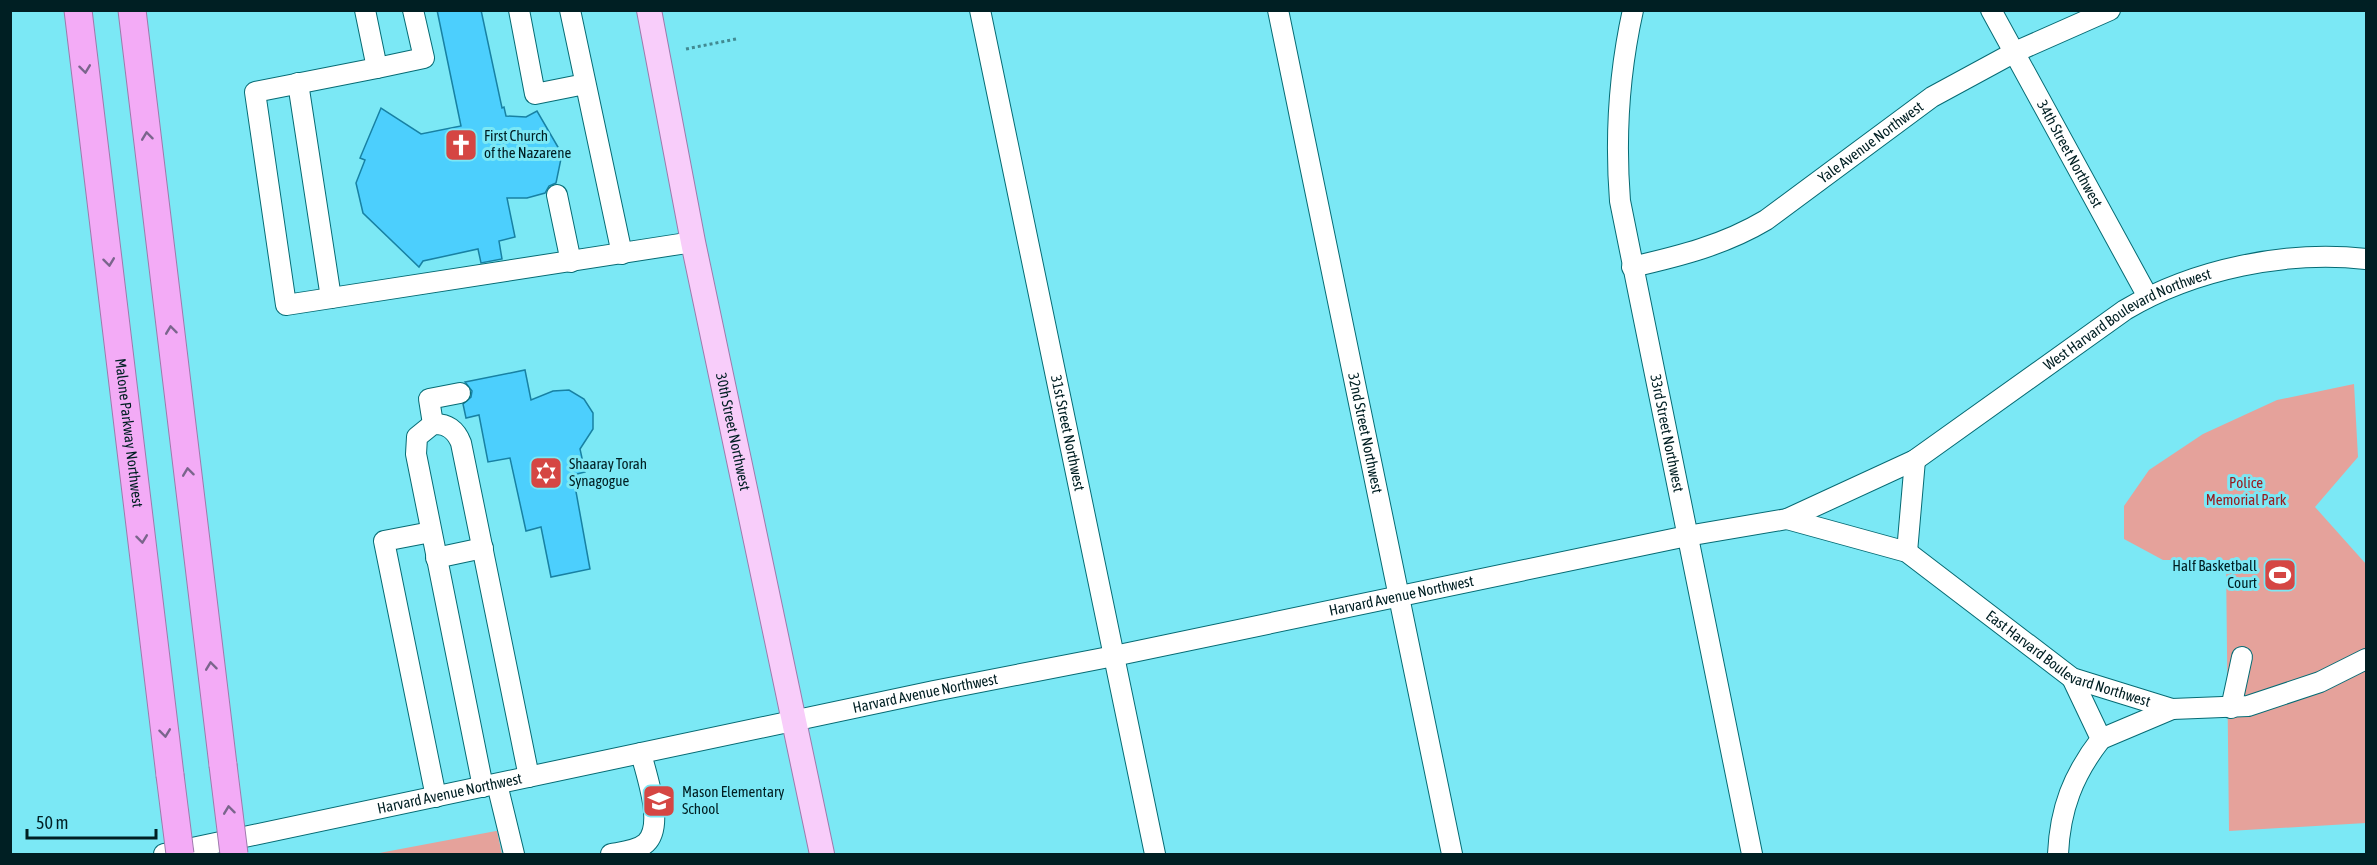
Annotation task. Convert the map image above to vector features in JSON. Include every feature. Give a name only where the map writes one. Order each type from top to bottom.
[{"type":"highway","name":"Malone Parkway Northwest","points":[[78,10],[180,855]]},
{"type":"highway","points":[[132,10],[234,855]]},
{"type":"main road","name":"30th Street Northwest","points":[[648,10],[693,242],[822,855]]},
{"type":"street","points":[[365,10],[377,68]]},
{"type":"street","points":[[413,10],[424,58],[255,92],[286,305],[693,242]]},
{"type":"street","points":[[519,10],[535,94],[585,84]]},
{"type":"street","points":[[570,10],[622,254]]},
{"type":"street","name":"31st Street Northwest","points":[[980,10],[1155,855]]},
{"type":"street","name":"32nd Street Northwest","points":[[1278,10],[1452,855]]},
{"type":"street","name":"33rd Street Northwest","points":[[1633,10],[1622,77],[1617,167],[1620,201],[1752,855]]},
{"type":"street","name":"34th Street Northwest","points":[[1991,10],[2148,297]]},
{"type":"street","name":"Yale Avenue Northwest","points":[[1632,267],[1719,244],[1743,233],[1766,220],[1932,97],[2015,52],[2110,10]]},
{"type":"street","points":[[298,83],[331,298]]},
{"type":"street","points":[[557,195],[571,262]]},
{"type":"street","name":"West Harvard Boulevard Northwest","points":[[1687,536],[1786,519],[1915,460],[2125,310],[2170,287],[2256,263],[2316,255],[2367,259]]},
{"type":"street","points":[[434,424],[429,399],[460,393]]},
{"type":"street","points":[[514,855],[490,785],[436,558],[415,448],[420,432],[434,424],[448,426],[459,438],[529,777]]},
{"type":"street","points":[[1907,552],[1915,460]]},
{"type":"street","name":"East Harvard Boulevard Northwest","points":[[1786,519],[1907,552],[2072,678],[2172,709],[2248,706],[2320,682],[2367,659]]},
{"type":"street","points":[[431,532],[384,541],[436,796]]},
{"type":"street","name":"Harvard Avenue Northwest","points":[[164,855],[641,753],[1687,536]]},
{"type":"street","points":[[436,558],[483,548]]},
{"type":"street","points":[[2231,708],[2242,657]]},
{"type":"street","points":[[2072,678],[2101,739]]},
{"type":"street","points":[[2058,855],[2060,821],[2067,794],[2087,757],[2101,739],[2172,709]]},
{"type":"street","points":[[611,855],[642,845],[653,831],[655,814],[641,753]]},
{"type":"path","points":[[686,49],[736,39]]},
{"type":"green space","name":"Police Memorial Park","points":[[2354,384],[2358,457],[2315,507],[2366,564],[2366,823],[2229,831],[2226,560],[2163,560],[2124,539],[2124,506],[2149,470],[2203,434],[2277,400]]},
{"type":"green space","points":[[496,831],[502,854],[374,854]]},
{"type":"building","name":"First Church of the Nazarene","points":[[437,10],[481,10],[502,108],[504,107],[506,116],[526,117],[537,111],[562,154],[556,183],[549,186],[545,193],[527,198],[507,198],[515,237],[499,241],[502,259],[481,263],[478,249],[423,261],[419,267],[363,213],[356,183],[365,160],[360,158],[381,108],[421,134],[461,126]]},
{"type":"building","name":"Shaaray Torah Synagogue","points":[[525,370],[531,400],[553,391],[569,390],[584,399],[593,413],[593,429],[580,449],[585,472],[573,475],[590,569],[551,577],[541,527],[526,531],[510,458],[488,462],[479,415],[466,418],[463,404],[471,397],[472,391],[465,382]]},
{"type":"place","name":"First Church of the Nazarene","points":[[461,145]]},
{"type":"place","name":"Shaaray Torah Synagogue","points":[[546,473]]},
{"type":"place","name":"Half Basketball Court","points":[[2280,575]]},
{"type":"place","name":"Mason Elementary School","points":[[659,801]]}]
